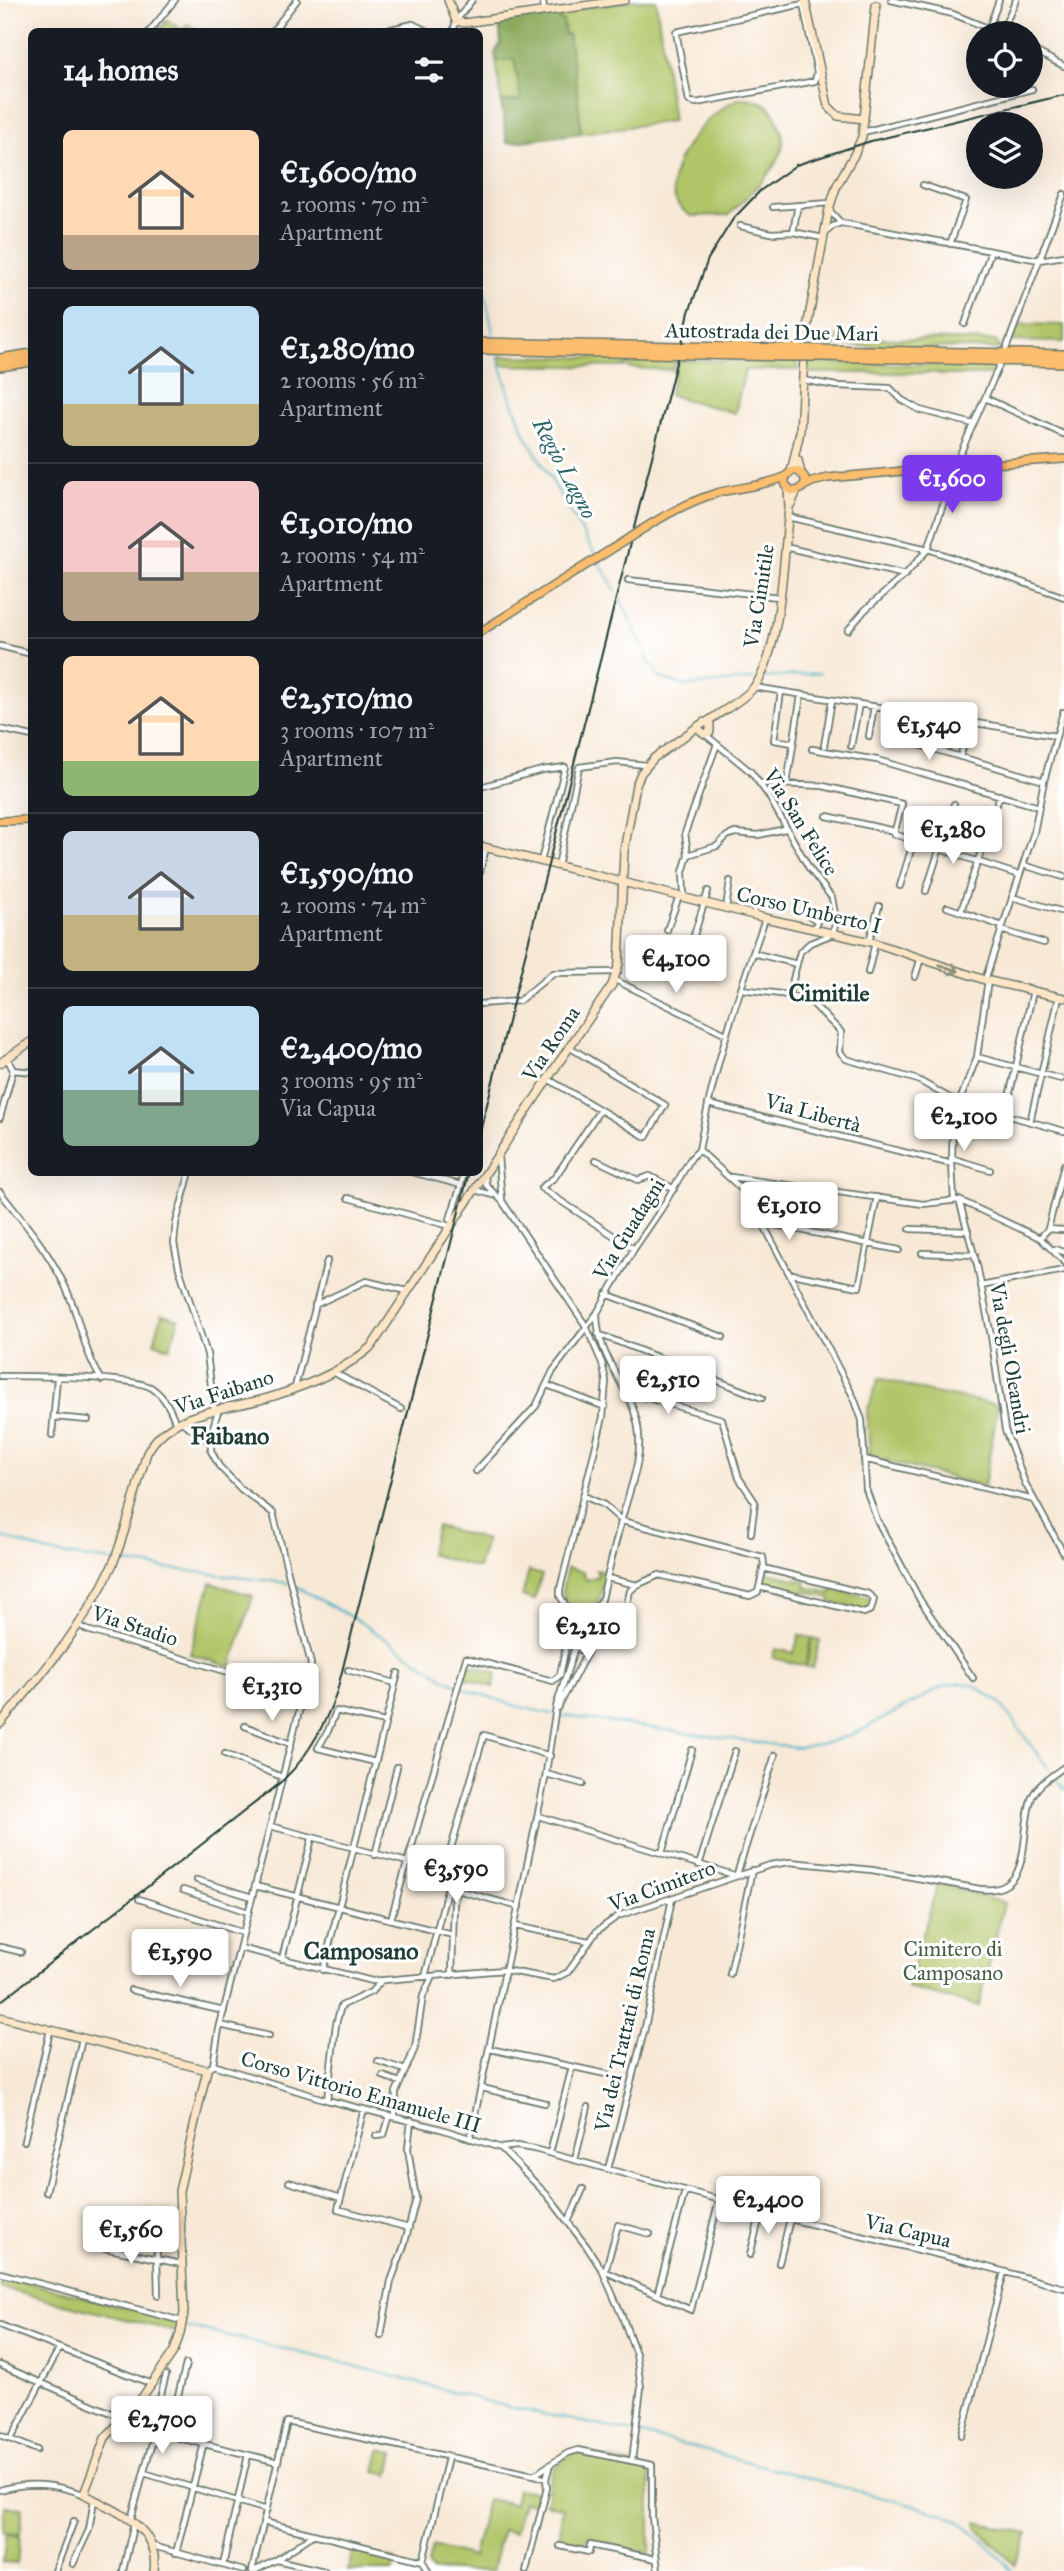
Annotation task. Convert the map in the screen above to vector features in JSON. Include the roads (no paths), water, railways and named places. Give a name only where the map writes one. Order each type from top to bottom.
[{"type":"highway","name":"Autostrada dei Due Mari","points":[[483,343],[786,353]]},
{"type":"highway","name":"Autostrada dei Due Mari","points":[[483,349],[1064,355]]},
{"type":"highway","name":"Autostrada dei Due Mari","points":[[820,353],[1064,362]]},
{"type":"highway","points":[[0,359],[28,355]]},
{"type":"highway","points":[[0,366],[28,362]]},
{"type":"main road","points":[[936,468],[956,472],[977,465],[1064,459]]},
{"type":"main road","points":[[761,485],[800,489],[812,482],[828,478],[936,468],[957,461],[977,465]]},
{"type":"main road","points":[[956,472],[951,467],[957,461]]},
{"type":"main road","points":[[787,488],[789,474]]},
{"type":"main road","points":[[483,630],[638,532],[688,504],[713,494],[761,485],[789,474],[828,478]]},
{"type":"main road","points":[[800,489],[804,481],[802,475]]},
{"type":"main road","points":[[0,821],[28,820]]},
{"type":"street","points":[[152,28],[175,0]]},
{"type":"street","points":[[276,28],[298,0]]},
{"type":"street","points":[[448,0],[456,21]]},
{"type":"street","points":[[454,28],[456,21],[472,0]]},
{"type":"street","points":[[543,0],[545,12]]},
{"type":"street","points":[[456,21],[475,23],[577,4],[625,0]]},
{"type":"street","points":[[891,0],[953,14],[971,21]]},
{"type":"street","points":[[992,21],[999,0]]},
{"type":"street","points":[[1006,21],[1016,0]]},
{"type":"street","points":[[804,2],[817,72],[815,81],[696,103],[689,101],[676,32],[804,2]]},
{"type":"street","points":[[804,2],[828,106],[838,116],[864,116]]},
{"type":"street","points":[[802,475],[798,466],[797,449],[805,338],[830,206],[837,185],[855,155],[862,132],[876,3]]},
{"type":"street","points":[[396,28],[413,24],[421,28]]},
{"type":"street","points":[[1043,55],[1064,66]]},
{"type":"street","points":[[862,132],[996,98]]},
{"type":"street","points":[[923,185],[966,200],[950,244]]},
{"type":"street","points":[[1006,349],[1064,194]]},
{"type":"street","points":[[793,232],[797,205]]},
{"type":"street","points":[[773,207],[830,206]]},
{"type":"street","points":[[830,206],[841,223]]},
{"type":"street","points":[[824,236],[833,226],[841,223],[1039,260],[1064,257]]},
{"type":"street","points":[[740,226],[771,233],[793,232],[824,236]]},
{"type":"street","points":[[965,324],[991,251]]},
{"type":"street","points":[[957,461],[999,366]]},
{"type":"street","points":[[803,380],[836,386],[890,388],[902,400],[920,410],[973,424]]},
{"type":"street","points":[[985,398],[1063,433]]},
{"type":"street","points":[[789,474],[797,449]]},
{"type":"street","points":[[848,630],[865,610],[905,575],[928,550],[956,472]]},
{"type":"street","name":"Via Cimitile","points":[[754,687],[761,676],[770,648],[779,597],[789,508],[787,488]]},
{"type":"street","name":"Via Cimitile","points":[[789,508],[800,489]]},
{"type":"street","points":[[788,517],[928,550],[1064,597]]},
{"type":"street","points":[[785,547],[905,575]]},
{"type":"street","points":[[628,580],[779,597]]},
{"type":"street","points":[[0,646],[28,653]]},
{"type":"street","points":[[617,976],[623,882],[636,785],[646,765],[690,733],[706,728],[720,711],[754,687],[1056,736]]},
{"type":"street","points":[[781,692],[774,740],[794,743]]},
{"type":"street","points":[[787,784],[801,695]]},
{"type":"street","points":[[824,746],[832,700]]},
{"type":"street","points":[[851,746],[859,704]]},
{"type":"street","points":[[869,736],[874,706]]},
{"type":"street","name":"Via degli Oleandri","points":[[1063,712],[1023,865],[986,980],[977,1057],[953,1118],[951,1161],[957,1200],[975,1255],[992,1336],[1005,1430],[1018,1466],[1064,1554]]},
{"type":"street","points":[[960,757],[971,722]]},
{"type":"street","name":"Via San Felice","points":[[706,728],[716,743],[760,783],[808,868],[832,898],[836,919],[833,934]]},
{"type":"street","points":[[0,729],[28,735]]},
{"type":"street","points":[[902,740],[1044,781]]},
{"type":"street","points":[[667,930],[682,896],[683,872],[688,855],[685,833],[716,743]]},
{"type":"street","points":[[812,749],[877,760],[1039,807]]},
{"type":"street","points":[[558,866],[579,767],[617,762],[646,765]]},
{"type":"street","points":[[483,786],[542,770],[565,767],[541,862]]},
{"type":"street","points":[[760,783],[823,786],[902,804],[894,832]]},
{"type":"street","points":[[961,911],[1000,795]]},
{"type":"street","points":[[926,891],[954,804]]},
{"type":"street","points":[[827,816],[894,832],[1019,875]]},
{"type":"street","points":[[688,855],[717,846],[734,833],[758,835],[785,828]]},
{"type":"street","points":[[900,886],[914,840]]},
{"type":"street","name":"Corso Umberto I","points":[[483,847],[872,942],[986,980],[1062,998]]},
{"type":"street","points":[[1023,865],[1064,877]]},
{"type":"street","points":[[726,908],[730,881]]},
{"type":"street","points":[[694,936],[708,891]]},
{"type":"street","points":[[1012,897],[1064,912]]},
{"type":"street","points":[[754,915],[755,903]]},
{"type":"street","points":[[868,972],[879,906]]},
{"type":"street","points":[[947,907],[1044,943]]},
{"type":"street","points":[[810,916],[817,920],[815,930]]},
{"type":"street","points":[[765,918],[726,1034],[699,1150],[748,1195],[791,1274],[854,1398],[862,1420],[866,1489],[877,1520],[920,1600],[972,1678]]},
{"type":"street","points":[[789,995],[804,947],[833,934]]},
{"type":"street","points":[[753,953],[797,964]]},
{"type":"street","points":[[915,978],[921,957]]},
{"type":"street","points":[[483,1004],[519,1001],[553,973],[617,976],[726,1034]]},
{"type":"street","name":"Via Roma","points":[[441,1240],[617,976]]},
{"type":"street","points":[[741,989],[789,995],[810,1001],[841,1032],[840,1052],[845,1058],[919,1080],[958,1102],[1064,1131]]},
{"type":"street","points":[[1005,1115],[1033,991]]},
{"type":"street","points":[[1030,1122],[1062,998]]},
{"type":"street","points":[[28,1044],[3,1060],[13,1070],[28,1072]]},
{"type":"street","points":[[548,1078],[646,1137],[665,1105],[569,1047]]},
{"type":"street","points":[[977,1057],[1060,1079]]},
{"type":"street","points":[[0,1118],[13,1070]]},
{"type":"street","name":"Via Libertà","points":[[708,1104],[990,1170]]},
{"type":"street","points":[[600,1110],[555,1177],[541,1188],[634,1250]]},
{"type":"street","name":"Via Guadagni","points":[[476,1471],[536,1406],[553,1371],[597,1313],[606,1294],[691,1158],[699,1150]]},
{"type":"street","points":[[498,1154],[499,1199]]},
{"type":"street","points":[[596,1160],[638,1180],[650,1176],[674,1189]]},
{"type":"street","points":[[1040,1238],[1048,1229],[1064,1165]]},
{"type":"street","points":[[485,1174],[495,1180],[499,1189]]},
{"type":"street","points":[[485,1174],[486,1185],[499,1199],[586,1326],[602,1363],[606,1381],[605,1407],[560,1589],[564,1605],[572,1612],[577,1641],[582,1651],[590,1646]]},
{"type":"street","points":[[84,2494],[105,2438],[152,2384],[174,2351],[182,2328],[179,2191],[311,1664],[273,1513],[241,1489],[219,1465],[211,1451],[209,1442],[217,1408],[199,1322],[179,1268],[174,1243],[176,1223],[189,1176]]},
{"type":"street","points":[[427,1176],[461,1185]]},
{"type":"street","points":[[348,1198],[451,1224],[450,1219],[463,1176]]},
{"type":"street","points":[[730,1177],[923,1204],[957,1200],[1040,1238],[1064,1262]]},
{"type":"street","points":[[474,1189],[499,1199]]},
{"type":"street","points":[[0,1192],[34,1235],[63,1281],[85,1348],[103,1380]]},
{"type":"street","points":[[791,1274],[859,1287],[877,1197]]},
{"type":"street","points":[[764,1223],[899,1250]]},
{"type":"street","points":[[910,1229],[968,1231]]},
{"type":"street","points":[[1048,1229],[1064,1230]]},
{"type":"street","name":"Via Faibano","points":[[0,1724],[78,1624],[113,1562],[146,1453],[157,1438],[179,1424],[217,1408],[270,1397],[332,1373],[359,1358],[372,1346],[441,1240]]},
{"type":"street","points":[[1053,1249],[1064,1252]]},
{"type":"street","points":[[922,1253],[975,1255]]},
{"type":"street","points":[[295,1387],[327,1261]]},
{"type":"street","points":[[981,1286],[1064,1270]]},
{"type":"street","points":[[314,1305],[366,1281],[408,1292]]},
{"type":"street","points":[[606,1294],[723,1337]]},
{"type":"street","points":[[557,1707],[590,1646],[640,1451],[638,1426],[625,1391],[610,1367],[598,1334],[597,1313]]},
{"type":"street","points":[[598,1334],[762,1398]]},
{"type":"street","points":[[332,1373],[401,1409]]},
{"type":"street","points":[[0,1376],[134,1382],[153,1389],[165,1399],[179,1424],[209,1442]]},
{"type":"street","points":[[52,1435],[57,1378]]},
{"type":"street","points":[[547,1385],[605,1407]]},
{"type":"street","points":[[625,1391],[722,1419],[739,1478],[755,1502],[751,1533]]},
{"type":"street","points":[[54,1417],[88,1420]]},
{"type":"street","points":[[864,1459],[1035,1500]]},
{"type":"street","points":[[584,1496],[604,1505],[622,1521],[763,1557],[758,1592],[750,1596],[660,1574],[630,1591],[618,1642],[593,1636]]},
{"type":"street","points":[[759,1587],[864,1613],[874,1605],[874,1599],[868,1594],[763,1568]]},
{"type":"street","points":[[607,1578],[637,1585]]},
{"type":"street","points":[[572,1612],[590,1612],[602,1599]]},
{"type":"street","name":"Via Stadio","points":[[78,1624],[87,1630],[265,1683],[304,1690]]},
{"type":"street","points":[[391,1919],[467,1658],[552,1681],[560,1675],[570,1639],[577,1641],[587,1637],[590,1646]]},
{"type":"street","points":[[470,2138],[507,1970],[550,1756],[557,1707],[577,1641]]},
{"type":"street","points":[[348,1670],[395,1683]]},
{"type":"street","points":[[323,1970],[398,1673]]},
{"type":"street","points":[[375,1762],[318,1748],[336,1711],[386,1722]]},
{"type":"street","points":[[245,1726],[291,1744]]},
{"type":"street","points":[[444,1872],[484,1735],[550,1756]]},
{"type":"street","points":[[662,1853],[692,1750]]},
{"type":"street","points":[[699,1865],[735,1751]]},
{"type":"street","points":[[225,1754],[281,1780]]},
{"type":"street","points":[[538,1816],[736,1875],[775,1755]]},
{"type":"street","points":[[375,1855],[397,1767]]},
{"type":"street","name":"Via Cimitero","points":[[240,1948],[360,1979],[382,1981],[507,1970],[550,1979],[559,1978],[568,1972],[589,1941],[607,1922],[618,1916],[736,1875],[790,1862],[872,1870],[979,1889],[996,1889],[1009,1883],[1020,1866],[1026,1821],[1033,1795],[1046,1780],[1063,1768]]},
{"type":"street","points":[[546,1774],[583,1784]]},
{"type":"street","points":[[270,1826],[458,1878],[452,1975]]},
{"type":"street","points":[[282,1959],[312,1838]]},
{"type":"street","points":[[730,1974],[752,1870]]},
{"type":"street","points":[[425,1977],[454,1875]]},
{"type":"street","points":[[197,1880],[252,1897]]},
{"type":"street","points":[[255,1886],[453,1935]]},
{"type":"street","points":[[183,1890],[248,1912]]},
{"type":"street","points":[[457,1890],[519,1907]]},
{"type":"street","name":"Via dei Trattati di Roma","points":[[608,2169],[644,2032],[672,1898]]},
{"type":"street","points":[[139,1899],[243,1933]]},
{"type":"street","points":[[515,1926],[589,1941]]},
{"type":"street","points":[[0,1947],[21,1952]]},
{"type":"street","points":[[376,2136],[384,2135],[393,2115],[395,2096],[415,2048],[423,1996],[432,1977]]},
{"type":"street","points":[[327,2100],[336,2024],[341,2006],[371,1992],[382,1981]]},
{"type":"street","points":[[131,1990],[224,2011]]},
{"type":"street","points":[[0,2017],[210,2068]]},
{"type":"street","points":[[220,2025],[269,2036]]},
{"type":"street","points":[[24,2141],[50,2031]]},
{"type":"street","points":[[46,2192],[82,2039]]},
{"type":"street","points":[[491,2049],[606,2074]]},
{"type":"street","points":[[378,2061],[405,2070]]},
{"type":"street","points":[[550,2153],[572,2067]]},
{"type":"street","name":"Corso Vittorio Emanuele III","points":[[210,2068],[393,2115],[501,2148]]},
{"type":"street","points":[[383,2076],[400,2082]]},
{"type":"street","points":[[482,2088],[545,2103]]},
{"type":"street","points":[[575,2160],[588,2106]]},
{"type":"street","points":[[364,2109],[338,2209],[409,2228]]},
{"type":"street","points":[[381,2336],[391,2281],[409,2228],[415,2199],[408,2149],[411,2120]]},
{"type":"street","name":"Via Capua","points":[[501,2148],[517,2146],[550,2153],[790,2219],[1064,2288]]},
{"type":"street","points":[[501,2148],[548,2196],[603,2271],[630,2336],[640,2371],[640,2403],[632,2460]]},
{"type":"street","points":[[289,2182],[341,2198]]},
{"type":"street","points":[[568,2222],[583,2189]]},
{"type":"street","points":[[657,2295],[685,2191]]},
{"type":"street","points":[[603,2271],[691,2310],[719,2200]]},
{"type":"street","points":[[750,2255],[761,2211]]},
{"type":"street","points":[[156,2213],[159,2295]]},
{"type":"street","points":[[779,2263],[790,2219]]},
{"type":"street","points":[[603,2271],[618,2225],[650,2234]]},
{"type":"street","points":[[86,2244],[182,2264]]},
{"type":"street","points":[[962,2435],[1004,2272]]},
{"type":"street","points":[[0,2273],[182,2328]]},
{"type":"street","points":[[0,2325],[152,2384]]},
{"type":"street","points":[[11,2440],[59,2349]]},
{"type":"street","points":[[168,2435],[186,2364]]},
{"type":"street","points":[[0,2365],[122,2418]]},
{"type":"street","points":[[123,2571],[155,2432],[152,2428],[166,2375]]},
{"type":"street","points":[[253,2571],[287,2421],[547,2480]]},
{"type":"street","points":[[155,2432],[278,2462]]},
{"type":"street","points":[[0,2435],[37,2450]]},
{"type":"street","points":[[176,2553],[204,2444]]},
{"type":"street","points":[[534,2475],[549,2468],[570,2452],[580,2450],[652,2465],[652,2517],[658,2571]]},
{"type":"street","points":[[222,2565],[247,2455]]},
{"type":"street","points":[[428,2571],[423,2561],[448,2458]]},
{"type":"street","points":[[526,2571],[549,2468]]},
{"type":"street","points":[[144,2473],[267,2510]]},
{"type":"street","points":[[0,2490],[23,2484],[39,2484],[58,2486],[84,2494],[133,2520],[152,2546],[154,2571]]},
{"type":"street","points":[[73,2564],[89,2530],[94,2500]]},
{"type":"street","points":[[55,2571],[75,2521]]},
{"type":"street","points":[[264,2522],[423,2561]]},
{"type":"street","points":[[253,2571],[276,2560],[314,2534]]},
{"type":"street","points":[[561,2546],[589,2552],[590,2545],[656,2559]]},
{"type":"street","points":[[152,2546],[244,2571]]},
{"type":"street","points":[[276,2560],[324,2571]]},
{"type":"waterway","points":[[483,284],[494,338]]},
{"type":"waterway","name":"Regio Lagno","points":[[498,356],[526,436],[595,554]]},
{"type":"waterway","points":[[599,562],[616,591]]},
{"type":"waterway","points":[[619,596],[650,663],[660,678],[686,686],[754,679]]},
{"type":"waterway","points":[[765,678],[820,673]]},
{"type":"waterway","points":[[0,1536],[51,1553],[111,1561]]},
{"type":"waterway","points":[[116,1562],[288,1583]]},
{"type":"waterway","points":[[293,1585],[360,1622],[447,1680],[520,1707],[552,1714]]},
{"type":"waterway","points":[[557,1715],[797,1748],[834,1741],[860,1731],[944,1686],[960,1683],[974,1685],[1000,1703],[1064,1790]]},
{"type":"waterway","points":[[186,2328],[340,2362],[512,2408],[632,2432]]},
{"type":"waterway","points":[[638,2433],[945,2514],[990,2546],[1012,2571]]},
{"type":"railway","points":[[682,342],[689,312],[708,259],[733,219],[761,190],[796,165],[871,141],[1064,95]]},
{"type":"railway","points":[[483,1120],[677,359]]},
{"type":"railway","points":[[0,2002],[274,1788],[295,1768],[320,1731],[337,1691],[468,1176]]},
{"type":"district","name":"Cimitile","points":[[829,993]]},
{"type":"district","name":"Faibano","points":[[230,1436]]},
{"type":"district","name":"Camposano","points":[[361,1951]]},
{"type":"park label","name":"Cimitero di Camposano","points":[[953,1961]]}]
